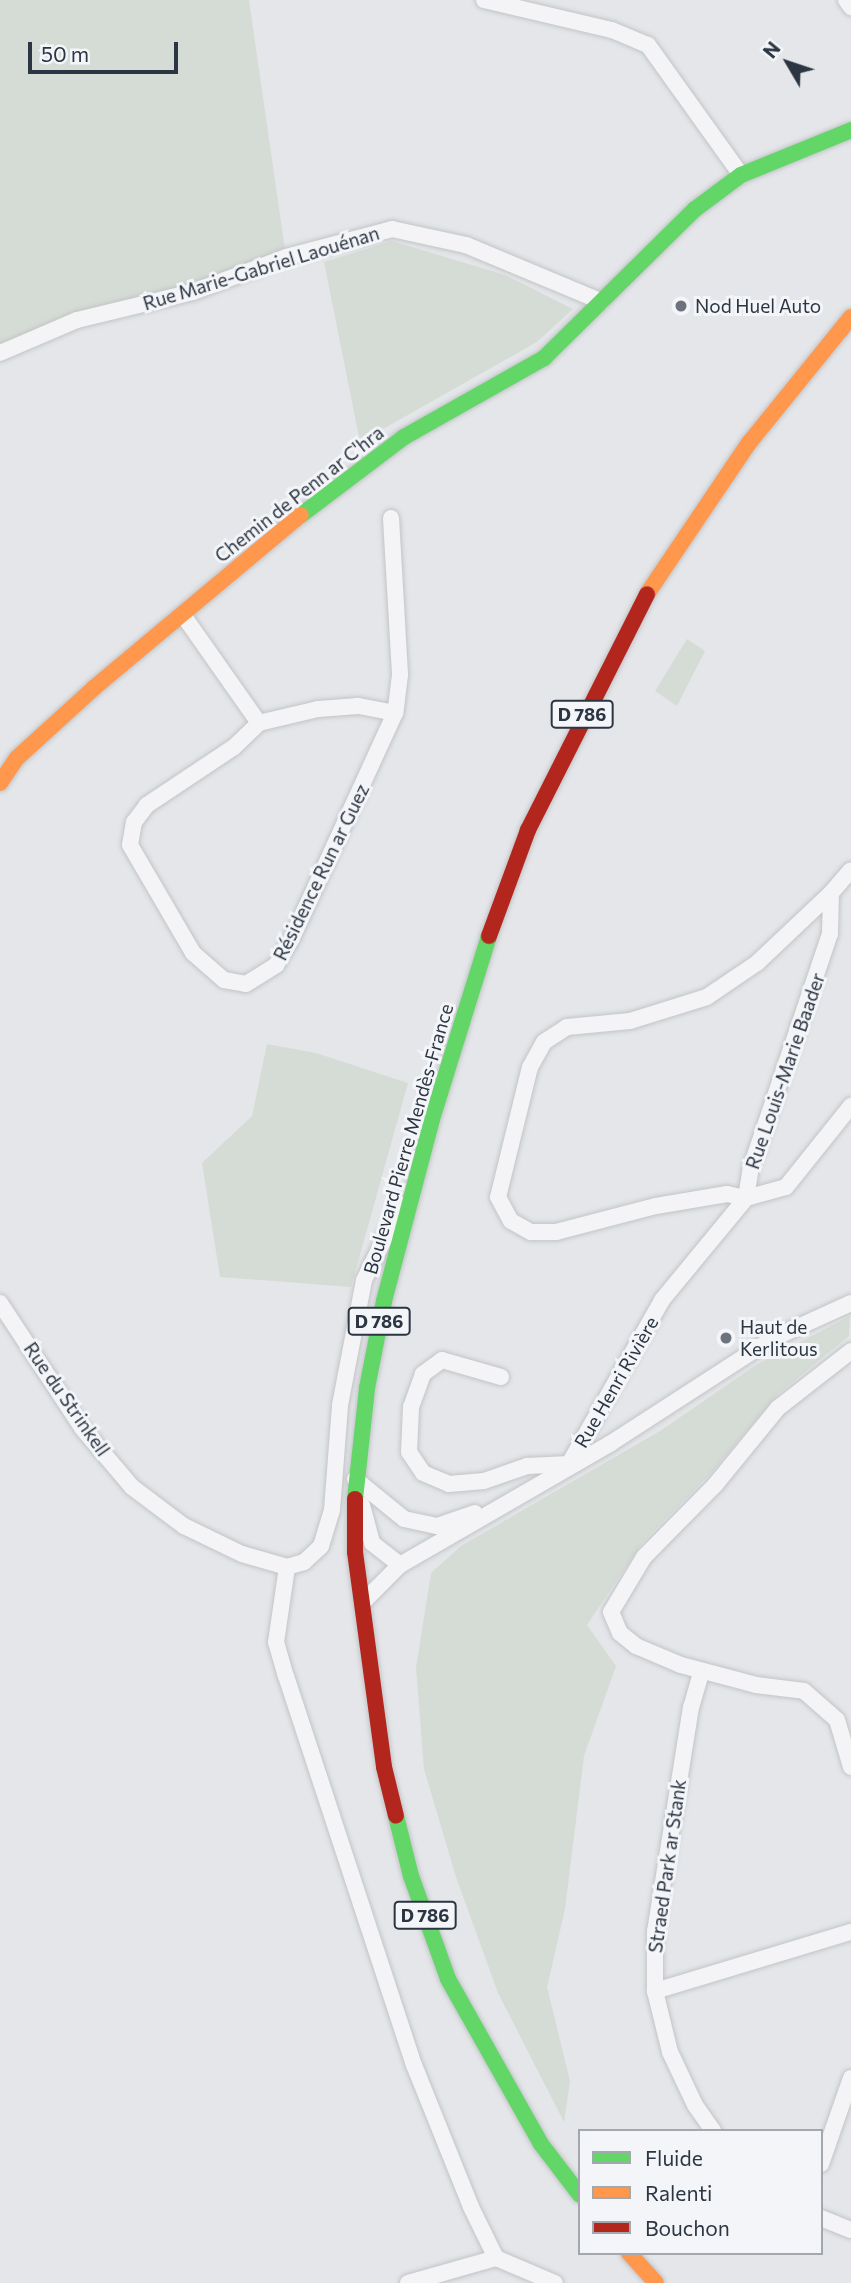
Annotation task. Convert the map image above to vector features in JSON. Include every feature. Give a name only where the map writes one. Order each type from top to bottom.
[{"type":"main road","name":"Chemin de Penn ar C'hra","points":[[0,783],[27,749],[309,508],[404,437],[544,358],[681,220],[741,174],[851,130]]},
{"type":"main road","name":"Boulevard Pierre Mendès-France","points":[[578,2192],[541,2144],[491,2060],[448,1979],[411,1876],[384,1767],[364,1601],[355,1552],[355,1479],[379,1321],[420,1165],[482,956],[528,830],[585,708],[683,536],[749,443],[851,317]]},
{"type":"main road","points":[[631,2255],[656,2283]]},
{"type":"street","points":[[484,0],[612,30],[648,46],[741,174]]},
{"type":"street","points":[[846,0],[851,7]]},
{"type":"street","name":"Rue Marie-Gabriel Laouénan","points":[[0,353],[77,320],[193,292],[286,257],[392,229],[466,245],[602,302]]},
{"type":"street","name":"Résidence Run ar Guez","points":[[391,518],[400,675],[395,713],[292,937],[276,965],[246,984],[224,980],[193,953],[131,845],[134,822],[147,805],[234,747],[260,723],[318,709],[358,706],[395,713]]},
{"type":"street","points":[[183,615],[260,723]]},
{"type":"street","points":[[851,870],[831,893],[757,963],[707,997],[630,1021],[567,1027],[544,1042],[530,1067],[498,1197],[511,1221],[531,1232],[556,1233],[656,1206],[727,1194],[746,1198],[786,1187],[851,1106]]},
{"type":"street","name":"Rue Louis-Marie Baader","points":[[746,1198],[751,1167],[830,934],[831,893]]},
{"type":"street","points":[[420,1165],[364,1280],[340,1405],[332,1510],[321,1546],[304,1562],[288,1567],[276,1642],[414,2065],[471,2207],[496,2258]]},
{"type":"street","name":"Rue Henri Rivière","points":[[501,1377],[442,1360],[423,1374],[411,1407],[409,1452],[422,1472],[449,1484],[484,1481],[527,1466],[569,1464],[662,1300],[746,1198]]},
{"type":"street","name":"Rue du Strinkell","points":[[0,1303],[82,1428],[132,1487],[184,1526],[242,1554],[288,1567]]},
{"type":"street","points":[[364,1601],[400,1565],[500,1504],[634,1429],[772,1339],[851,1303]]},
{"type":"street","points":[[851,1352],[778,1408],[715,1485],[644,1557],[611,1612],[620,1633],[636,1646],[701,1673],[804,1691],[844,1719],[851,1767]]},
{"type":"street","points":[[355,1479],[404,1520],[437,1526],[500,1504]]},
{"type":"street","points":[[355,1479],[372,1543],[400,1565]]},
{"type":"street","name":"Straed Park ar Stank","points":[[701,1673],[691,1707],[655,1931],[655,1991],[670,2052],[695,2105],[712,2129]]},
{"type":"street","points":[[655,1991],[851,1932]]},
{"type":"street","points":[[823,2158],[851,2078]]},
{"type":"street","points":[[823,2219],[851,2230]]},
{"type":"street","points":[[408,2283],[496,2258],[555,2283]]},
{"type":"shaded area","points":[[0,0],[249,0],[286,257],[0,353]]},
{"type":"shaded area","points":[[392,241],[505,275],[573,309],[537,342],[360,442],[324,262]]},
{"type":"shaded area","points":[[687,639],[705,651],[677,706],[655,691]]},
{"type":"shaded area","points":[[267,1044],[316,1053],[408,1083],[351,1287],[220,1277],[202,1163],[252,1116]]},
{"type":"shaded area","points":[[850,1316],[849,1336],[778,1394],[712,1472],[641,1544],[587,1625],[616,1666],[584,1756],[565,1909],[547,1987],[570,2081],[564,2122],[498,1993],[456,1877],[424,1769],[416,1668],[431,1573],[461,1546],[660,1431],[756,1365]]},
{"type":"traffic: fast","points":[[301,515],[404,437],[544,358],[694,210],[741,175],[851,130]]},
{"type":"traffic: fast","points":[[355,1499],[367,1388],[384,1301],[432,1119],[489,936]]},
{"type":"traffic: fast","points":[[396,1816],[411,1876],[448,1979],[541,2144],[578,2192]]},
{"type":"traffic: slow","points":[[647,594],[749,443],[851,317]]},
{"type":"traffic: slow","points":[[0,783],[17,758],[95,687],[301,515]]},
{"type":"traffic: slow","points":[[631,2255],[656,2283]]},
{"type":"traffic: jam","points":[[489,936],[528,830],[647,594]]},
{"type":"traffic: jam","points":[[355,1499],[355,1552],[384,1767],[396,1816]]},
{"type":"place","name":"Nod Huel Auto","points":[[681,306]]},
{"type":"place","name":"Haut de Kerlitous","points":[[726,1338]]}]
